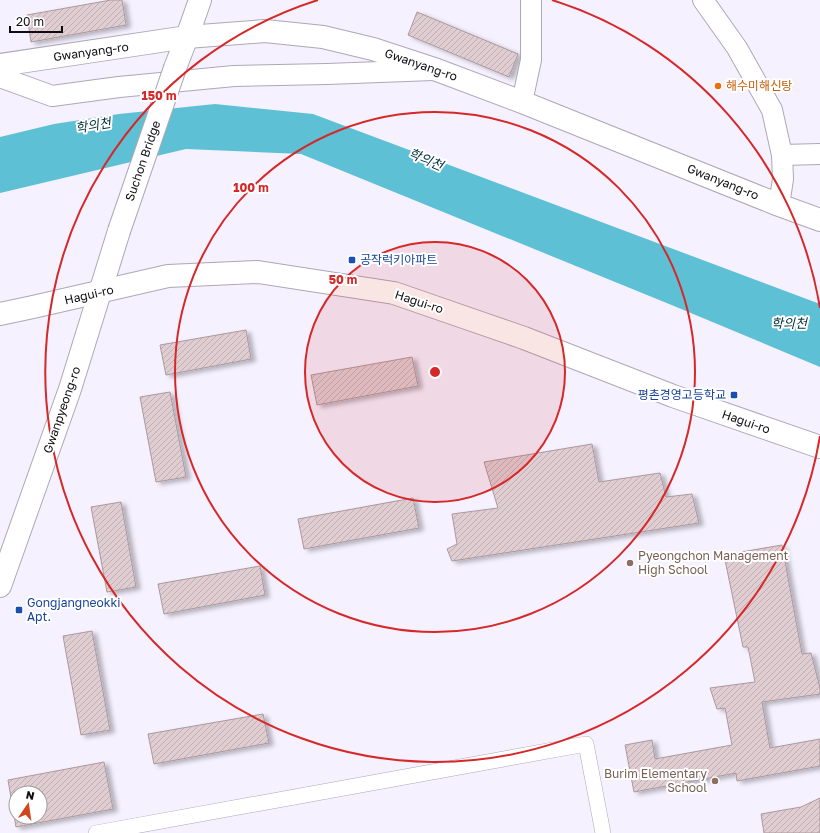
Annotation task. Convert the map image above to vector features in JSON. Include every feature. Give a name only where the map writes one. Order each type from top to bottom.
[{"type":"street","points":[[188,37],[200,0]]},
{"type":"street","points":[[522,102],[531,60],[531,0]]},
{"type":"street","points":[[703,0],[737,48],[772,110],[782,155],[783,179],[779,205]]},
{"type":"street","name":"Gwanyang-ro","points":[[0,65],[188,37],[265,32],[323,37],[373,49],[437,70],[522,102],[820,220]]},
{"type":"street","name":"Suchon Bridge","points":[[119,231],[175,68],[188,37]]},
{"type":"street","points":[[0,76],[52,96],[120,87],[234,76],[437,70]]},
{"type":"street","points":[[782,155],[820,154]]},
{"type":"street","name":"Gwanpyeong-ro","points":[[0,586],[70,390],[119,231]]},
{"type":"street","name":"Hagui-ro","points":[[0,314],[168,276],[258,272],[394,292],[524,338],[673,396],[820,448]]},
{"type":"street","points":[[96,833],[586,744],[603,833]]},
{"type":"water","name":"학의천","points":[[215,104],[313,114],[820,304],[820,367],[301,154],[186,149],[0,193],[0,137],[54,124],[119,114]]},
{"type":"building","points":[[111,0],[122,0],[126,25],[31,42],[27,15]]},
{"type":"building","points":[[417,12],[518,54],[509,77],[408,35]]},
{"type":"building","points":[[246,330],[251,359],[166,375],[160,345]]},
{"type":"building","points":[[412,357],[418,386],[317,405],[311,375]]},
{"type":"building","points":[[170,392],[186,477],[156,482],[140,397]]},
{"type":"building","points":[[592,444],[599,482],[660,473],[666,497],[692,494],[699,523],[452,561],[447,549],[457,544],[452,514],[498,508],[484,462]]},
{"type":"building","points":[[413,498],[419,528],[304,549],[298,519]]},
{"type":"building","points":[[121,502],[136,587],[107,592],[91,507]]},
{"type":"building","points":[[782,545],[802,654],[811,653],[820,688],[820,694],[762,702],[770,748],[820,739],[820,766],[737,781],[736,773],[634,792],[625,745],[652,740],[655,759],[732,745],[725,708],[717,709],[710,688],[755,682],[748,647],[743,647],[724,555]]},
{"type":"building","points":[[260,566],[265,595],[164,614],[158,584]]},
{"type":"building","points":[[92,631],[110,730],[81,735],[63,636]]},
{"type":"building","points":[[263,714],[269,743],[154,764],[148,734]]},
{"type":"building","points":[[104,762],[113,809],[48,821],[48,785],[9,785],[8,780]]},
{"type":"building","points":[[820,798],[820,833],[764,833],[761,814],[801,807]]},
{"type":"building","points":[[16,825],[27,825],[16,827]]},
{"type":"place","name":"해수미해신탕","points":[[718,86]]},
{"type":"place","name":"공작럭키아파트","points":[[352,260]]},
{"type":"place","name":"평촌경영고등학교","points":[[734,395]]},
{"type":"place","name":"Pyeongchon Management High School","points":[[630,563]]},
{"type":"place","name":"Gongjangneokki Apt.","points":[[19,610]]},
{"type":"place","name":"Burim Elementary School","points":[[715,781]]}]
